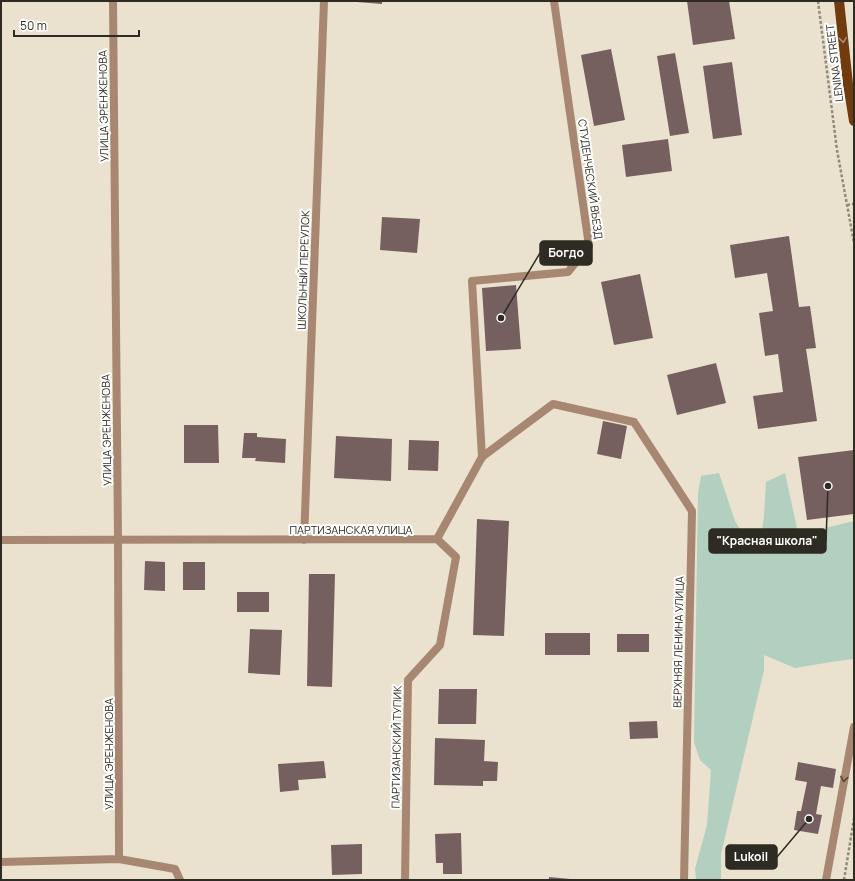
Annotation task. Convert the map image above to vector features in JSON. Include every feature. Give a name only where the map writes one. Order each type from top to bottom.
[{"type":"main road","name":"LENINA STREET","points":[[839,1],[848,84],[854,121]]},
{"type":"street","name":"УЛИЦА ЭРЕНЖЕНОВА","points":[[113,1],[118,539],[119,859]]},
{"type":"street","name":"ШКОЛЬНЫЙ ПЕРЕУЛОК","points":[[304,540],[324,1]]},
{"type":"street","name":"СТУДЕНЧЕСКИЙ ВЪЕЗД","points":[[482,457],[472,281],[568,272],[589,246],[554,1]]},
{"type":"street","name":"ВЕРХНЯЯ ЛЕНИНА УЛИЦА","points":[[482,457],[553,404],[634,422],[692,512],[684,880]]},
{"type":"street","points":[[437,539],[482,457]]},
{"type":"street","name":"ПАРТИЗАНСКАЯ УЛИЦА","points":[[1,540],[437,539]]},
{"type":"street","name":"ПАРТИЗАНСКИЙ ТУПИК","points":[[405,880],[408,680],[440,645],[456,557],[437,539]]},
{"type":"street","points":[[826,880],[854,727]]},
{"type":"street","points":[[1,862],[119,859],[176,869],[180,880]]},
{"type":"path","points":[[818,1],[837,150],[854,243]]},
{"type":"path","points":[[847,205],[854,204]]},
{"type":"path","points":[[844,880],[854,818]]},
{"type":"green space","points":[[719,473],[735,521],[748,542],[761,537],[766,482],[785,473],[799,537],[821,529],[854,521],[854,659],[795,668],[764,655],[764,670],[721,854],[721,880],[696,880],[695,869],[707,825],[711,770],[700,760],[694,742],[698,493],[701,476]]},
{"type":"building","points":[[382,1],[382,4],[357,2]]},
{"type":"building","points":[[687,1],[729,1],[735,39],[693,45]]},
{"type":"building","points":[[611,49],[625,120],[594,126],[581,55]]},
{"type":"building","points":[[675,53],[689,133],[670,136],[657,56]]},
{"type":"building","points":[[732,62],[742,135],[713,139],[703,66]]},
{"type":"building","points":[[668,139],[672,171],[626,177],[622,145]]},
{"type":"building","points":[[382,217],[420,219],[417,253],[380,250]]},
{"type":"building","points":[[789,236],[799,307],[810,306],[816,348],[806,349],[817,421],[758,429],[753,396],[783,392],[778,354],[765,356],[759,313],[773,311],[767,273],[735,278],[730,245]]},
{"type":"building","points":[[640,274],[653,338],[614,345],[601,282]]},
{"type":"building","points":[[516,285],[521,349],[486,351],[482,288]]},
{"type":"building","points":[[716,363],[726,403],[677,415],[667,375]]},
{"type":"building","points":[[603,421],[627,426],[621,459],[597,454]]},
{"type":"building","points":[[184,425],[218,425],[219,463],[184,463]]},
{"type":"building","points":[[244,433],[257,433],[257,437],[286,439],[285,463],[255,461],[256,458],[242,458]]},
{"type":"building","points":[[336,436],[392,439],[391,481],[334,478]]},
{"type":"building","points":[[409,440],[439,441],[438,471],[408,470]]},
{"type":"building","points":[[854,450],[854,514],[807,520],[798,457]]},
{"type":"building","points":[[477,519],[509,521],[504,636],[473,635]]},
{"type":"building","points":[[145,561],[165,562],[165,591],[144,590]]},
{"type":"building","points":[[183,562],[205,562],[205,590],[183,590]]},
{"type":"building","points":[[309,574],[335,574],[332,687],[307,686]]},
{"type":"building","points":[[237,592],[269,592],[269,612],[237,612]]},
{"type":"building","points":[[250,629],[282,630],[280,675],[248,673]]},
{"type":"building","points":[[545,633],[590,633],[590,655],[545,655]]},
{"type":"building","points":[[617,634],[649,634],[649,652],[617,652]]},
{"type":"building","points":[[439,689],[477,689],[476,724],[438,724]]},
{"type":"building","points":[[657,721],[658,738],[630,739],[629,722]]},
{"type":"building","points":[[435,738],[485,740],[484,761],[498,762],[497,781],[483,781],[483,786],[434,785]]},
{"type":"building","points":[[324,761],[326,778],[298,780],[299,790],[280,792],[278,764]]},
{"type":"building","points":[[798,762],[836,769],[833,788],[821,786],[816,814],[822,815],[818,834],[794,830],[797,811],[801,811],[807,782],[795,780]]},
{"type":"building","points":[[461,833],[462,874],[443,874],[443,863],[436,863],[435,834]]},
{"type":"building","points":[[362,844],[362,874],[332,875],[331,845]]},
{"type":"building","points":[[549,877],[570,879],[570,880],[549,880]]},
{"type":"place","name":"Богдо","points":[[501,318]]},
{"type":"place","name":"\"Красная школа\"","points":[[828,486]]},
{"type":"place","name":"Lukoil","points":[[809,819]]}]
